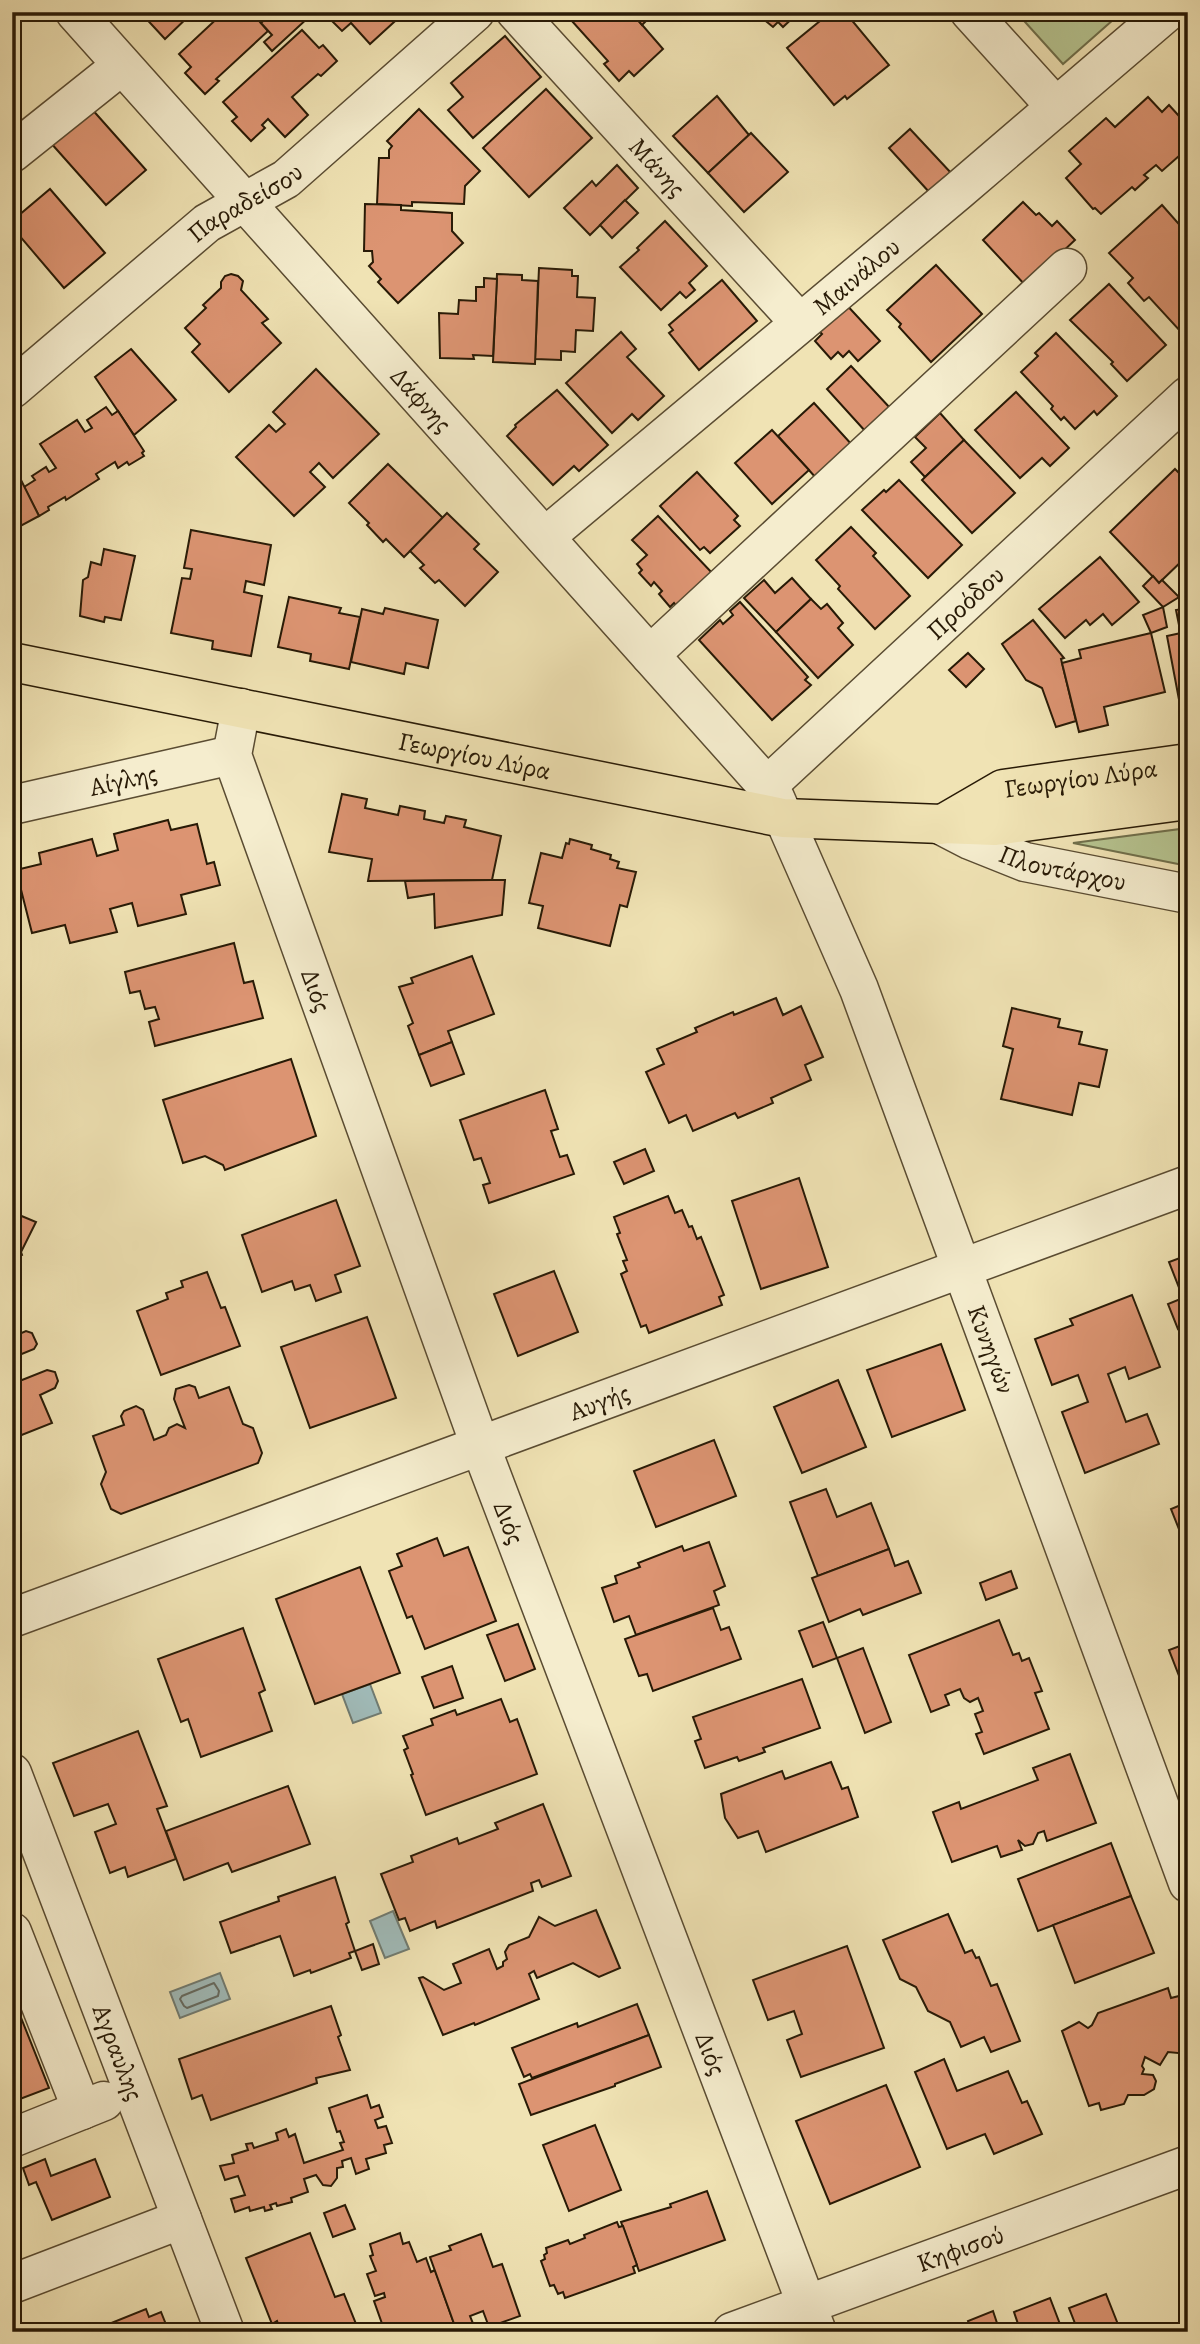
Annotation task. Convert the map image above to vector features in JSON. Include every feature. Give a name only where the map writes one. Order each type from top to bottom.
[{"type":"main road","name":"Γεωργίου Λύρα","points":[[12,662],[241,708],[775,802],[941,825],[995,826],[1188,800]]},
{"type":"main road","name":"Γεωργίου Λύρα","points":[[941,825],[1003,789],[1188,764]]},
{"type":"street","name":"Δάφνης","points":[[75,12],[650,655],[775,802]]},
{"type":"street","name":"Παραδείσου","points":[[12,389],[207,223],[286,179],[475,12]]},
{"type":"street","name":"Μάνης","points":[[516,12],[800,323]]},
{"type":"street","points":[[970,12],[1056,107]]},
{"type":"street","name":"Μαινάλου","points":[[545,537],[1167,12]]},
{"type":"street","points":[[12,153],[121,66]]},
{"type":"street","points":[[650,655],[1067,268]]},
{"type":"street","name":"Προόδου","points":[[775,802],[1188,396]]},
{"type":"street","points":[[232,755],[241,708]]},
{"type":"street","name":"Αίγλης","points":[[12,805],[232,755]]},
{"type":"street","name":"Διός","points":[[232,755],[480,1445],[812,2318]]},
{"type":"street","name":"Κυνηγών","points":[[775,802],[859,989],[1188,1883]]},
{"type":"street","name":"Πλουτάρχου","points":[[941,825],[1025,862],[1188,894]]},
{"type":"street","name":"Αυγής","points":[[12,1618],[1188,1185]]},
{"type":"street","name":"Αγραυλης","points":[[12,1773],[225,2332]]},
{"type":"street","points":[[12,1932],[82,2110]]},
{"type":"street","points":[[12,2138],[132,2089]]},
{"type":"street","name":"Κηφισού","points":[[732,2332],[812,2318],[1188,2165]]},
{"type":"street","points":[[12,2284],[182,2219]]},
{"type":"green space","points":[[1016,12],[1122,12],[1063,64]]},
{"type":"green space","points":[[1188,828],[1188,866],[1073,843]]},
{"type":"water","points":[[370,1684],[381,1713],[353,1723],[342,1694]]},
{"type":"water","points":[[393,1911],[409,1949],[385,1958],[370,1921]]},
{"type":"water","points":[[220,1973],[230,1999],[180,2018],[170,1992]]},
{"type":"building","points":[[140,12],[193,12],[165,39]]},
{"type":"building","points":[[224,12],[251,12],[268,31],[216,79],[219,81],[205,94],[185,73],[191,67],[179,54]]},
{"type":"building","points":[[272,12],[305,12],[309,17],[272,51],[264,42],[272,35],[261,23]]},
{"type":"building","points":[[344,12],[405,12],[370,44],[351,23],[342,31],[333,22]]},
{"type":"building","points":[[572,12],[631,12],[663,49],[634,76],[629,71],[619,81],[604,64],[608,61],[571,20],[574,17]]},
{"type":"building","points":[[631,12],[655,12],[642,25]]},
{"type":"building","points":[[755,12],[799,12],[783,27],[778,22],[773,27]]},
{"type":"building","points":[[831,12],[845,12],[889,65],[847,99],[845,96],[834,105],[787,48]]},
{"type":"building","points":[[302,30],[319,48],[323,45],[337,61],[292,97],[308,115],[285,137],[268,119],[262,125],[265,128],[251,141],[232,121],[237,117],[223,102]]},
{"type":"building","points":[[505,36],[541,77],[473,138],[448,110],[463,97],[451,83]]},
{"type":"building","points":[[546,89],[592,138],[529,197],[483,148]]},
{"type":"building","points":[[717,96],[749,135],[708,173],[673,136]]},
{"type":"building","points":[[1148,97],[1162,112],[1169,105],[1188,126],[1188,148],[1162,171],[1156,165],[1144,175],[1148,178],[1135,190],[1132,187],[1101,214],[1093,209],[1066,178],[1081,164],[1069,151],[1106,118],[1115,127]]},
{"type":"building","points":[[90,107],[146,170],[106,205],[50,142]]},
{"type":"building","points":[[419,109],[480,171],[465,186],[464,204],[377,204],[379,158],[389,158],[392,146],[387,141]]},
{"type":"building","points":[[910,129],[952,174],[930,193],[889,148]]},
{"type":"building","points":[[751,133],[788,172],[744,212],[708,173]]},
{"type":"building","points":[[617,165],[638,188],[590,235],[564,208],[592,181],[596,186]]},
{"type":"building","points":[[50,189],[105,253],[64,288],[12,227],[12,221]]},
{"type":"building","points":[[625,200],[638,213],[612,238],[600,225]]},
{"type":"building","points":[[1023,202],[1052,226],[1057,221],[1075,240],[1026,286],[983,240]]},
{"type":"building","points":[[365,204],[401,205],[401,210],[452,213],[452,231],[463,243],[398,303],[378,282],[381,279],[369,266],[373,262],[372,251],[364,251]]},
{"type":"building","points":[[1162,205],[1184,230],[1188,227],[1188,327],[1181,332],[1149,297],[1144,301],[1128,283],[1133,278],[1109,253]]},
{"type":"building","points":[[665,221],[707,266],[689,283],[695,290],[686,298],[680,292],[661,310],[620,267]]},
{"type":"building","points":[[936,265],[982,314],[931,362],[887,310]]},
{"type":"building","points":[[539,268],[572,270],[572,276],[578,276],[577,297],[595,298],[593,331],[576,330],[575,352],[561,351],[561,360],[535,359]]},
{"type":"building","points":[[231,274],[243,281],[241,290],[268,319],[262,323],[281,343],[229,392],[192,352],[200,344],[185,328],[206,308],[203,305],[221,288],[225,276]]},
{"type":"building","points":[[497,274],[522,275],[522,280],[538,281],[535,364],[493,362]]},
{"type":"building","points":[[484,278],[497,279],[493,356],[473,355],[474,359],[440,358],[439,313],[458,314],[459,300],[476,301],[476,287],[484,287]]},
{"type":"building","points":[[722,280],[757,321],[699,370],[669,333],[673,330],[669,325]]},
{"type":"building","points":[[1109,284],[1166,345],[1127,381],[1111,364],[1113,362],[1070,320]]},
{"type":"building","points":[[843,301],[880,341],[858,361],[849,351],[843,357],[838,352],[831,359],[815,341],[822,334],[815,327]]},
{"type":"building","points":[[621,332],[636,349],[627,357],[664,396],[638,420],[632,414],[612,433],[566,383]]},
{"type":"building","points":[[1056,333],[1117,396],[1097,415],[1094,411],[1075,429],[1064,417],[1061,420],[1051,409],[1053,406],[1021,372],[1038,356],[1035,353]]},
{"type":"building","points":[[131,349],[176,400],[134,435],[95,377]]},
{"type":"building","points":[[851,366],[891,409],[866,432],[827,389]]},
{"type":"building","points":[[316,369],[379,434],[333,478],[319,463],[310,472],[325,487],[294,516],[236,457],[269,425],[276,432],[285,424],[273,412]]},
{"type":"building","points":[[557,390],[608,445],[579,471],[574,466],[553,485],[507,436],[515,425]]},
{"type":"building","points":[[1016,392],[1069,448],[1050,466],[1042,458],[1020,478],[975,430]]},
{"type":"building","points":[[814,403],[853,446],[817,479],[778,436]]},
{"type":"building","points":[[106,407],[112,415],[118,411],[144,451],[144,456],[118,468],[115,462],[96,474],[99,479],[66,500],[65,497],[48,507],[49,510],[39,516],[24,487],[35,480],[32,476],[46,467],[49,472],[56,468],[40,444],[77,420],[85,432],[92,428],[87,420]]},
{"type":"building","points":[[940,413],[964,440],[925,477],[911,462],[926,448],[915,437]]},
{"type":"building","points":[[772,430],[809,470],[772,504],[735,463]]},
{"type":"building","points":[[964,440],[1015,493],[972,533],[922,480]]},
{"type":"building","points":[[12,462],[39,516],[15,529],[12,523]]},
{"type":"building","points":[[388,464],[443,518],[404,557],[386,539],[383,542],[349,503]]},
{"type":"building","points":[[1175,469],[1188,482],[1188,555],[1159,583],[1110,532]]},
{"type":"building","points":[[697,472],[738,516],[734,520],[740,526],[710,553],[704,547],[700,550],[660,506]]},
{"type":"building","points":[[899,480],[962,545],[928,578],[862,510]]},
{"type":"building","points":[[447,513],[479,544],[474,549],[498,572],[465,606],[439,580],[435,583],[420,568],[424,565],[410,551]]},
{"type":"building","points":[[658,516],[714,575],[678,608],[674,603],[670,607],[659,594],[662,591],[654,582],[651,586],[639,573],[642,570],[637,564],[647,555],[632,540]]},
{"type":"building","points":[[851,527],[876,553],[873,556],[910,596],[875,629],[838,589],[840,586],[816,560]]},
{"type":"building","points":[[191,530],[271,545],[264,585],[246,581],[244,592],[262,596],[251,656],[212,649],[213,641],[171,633],[182,578],[190,579],[192,569],[184,568]]},
{"type":"building","points":[[104,549],[135,556],[121,620],[105,617],[104,622],[80,616],[83,580],[88,577],[91,562],[101,565]]},
{"type":"building","points":[[1100,557],[1139,602],[1112,625],[1103,614],[1090,625],[1086,620],[1065,638],[1039,609]]},
{"type":"building","points":[[1153,576],[1159,583],[1162,580],[1179,597],[1163,607],[1143,586]]},
{"type":"building","points":[[792,578],[811,599],[776,632],[744,598],[764,580],[775,593]]},
{"type":"building","points":[[289,597],[341,608],[339,613],[360,617],[349,669],[310,661],[311,654],[278,647]]},
{"type":"building","points":[[811,599],[821,609],[827,604],[843,623],[838,628],[853,645],[818,678],[776,632]]},
{"type":"building","points":[[740,602],[808,677],[805,680],[811,685],[772,720],[699,640],[720,620],[723,624],[733,615],[730,611]]},
{"type":"building","points":[[1163,607],[1167,627],[1151,633],[1143,615]]},
{"type":"building","points":[[385,608],[438,620],[428,668],[406,663],[404,674],[351,662],[362,609],[383,614]]},
{"type":"building","points":[[1188,608],[1188,670],[1176,610]]},
{"type":"building","points":[[1033,620],[1064,658],[1061,659],[1076,721],[1056,727],[1042,688],[1026,680],[1002,644]]},
{"type":"building","points":[[1151,633],[1165,692],[1104,707],[1108,725],[1079,732],[1062,663],[1081,658],[1079,650]]},
{"type":"building","points":[[1181,633],[1188,670],[1188,703],[1180,705],[1167,636]]},
{"type":"building","points":[[968,653],[984,669],[966,687],[949,670]]},
{"type":"building","points":[[342,794],[367,799],[365,808],[398,815],[400,806],[425,811],[424,819],[444,823],[446,816],[466,820],[464,827],[501,836],[492,880],[368,881],[372,859],[329,852]]},
{"type":"building","points":[[168,820],[171,830],[197,824],[207,864],[214,862],[220,885],[181,895],[186,914],[138,926],[132,903],[110,909],[117,932],[70,943],[65,925],[32,933],[16,870],[41,864],[39,853],[92,839],[97,856],[118,850],[114,834]]},
{"type":"building","points":[[570,839],[592,845],[591,849],[611,855],[610,859],[619,862],[617,868],[636,872],[627,907],[620,905],[610,946],[538,928],[543,906],[529,903],[541,853],[562,858],[566,843],[569,844]]},
{"type":"building","points":[[505,880],[502,915],[435,928],[434,894],[408,898],[405,881]]},
{"type":"building","points":[[234,943],[244,983],[253,981],[263,1018],[155,1046],[149,1022],[159,1019],[155,1007],[145,1009],[140,991],[130,993],[125,972]]},
{"type":"building","points":[[472,956],[494,1014],[448,1031],[452,1042],[419,1055],[408,1026],[413,1023],[399,987],[413,983],[411,978]]},
{"type":"building","points":[[776,998],[783,1015],[801,1006],[823,1057],[805,1065],[811,1080],[771,1098],[773,1103],[738,1118],[735,1113],[693,1131],[686,1115],[669,1123],[646,1072],[664,1064],[657,1049],[697,1032],[695,1028]]},
{"type":"building","points":[[1012,1008],[1060,1019],[1058,1027],[1082,1032],[1079,1044],[1107,1050],[1099,1087],[1079,1083],[1072,1115],[1001,1099],[1013,1049],[1003,1046]]},
{"type":"building","points":[[452,1042],[464,1074],[431,1086],[419,1055]]},
{"type":"building","points":[[291,1059],[316,1136],[225,1170],[223,1165],[205,1156],[183,1163],[163,1100]]},
{"type":"building","points":[[545,1090],[558,1129],[551,1131],[560,1157],[567,1155],[574,1174],[489,1203],[483,1185],[490,1183],[481,1158],[474,1160],[460,1120]]},
{"type":"building","points":[[645,1149],[654,1171],[624,1184],[614,1162]]},
{"type":"building","points":[[799,1178],[828,1267],[761,1289],[732,1201]]},
{"type":"building","points":[[668,1196],[675,1213],[682,1210],[697,1239],[701,1237],[724,1295],[719,1297],[722,1305],[649,1333],[646,1325],[641,1327],[621,1274],[627,1271],[623,1261],[627,1260],[614,1217]]},
{"type":"building","points":[[336,1200],[360,1266],[335,1275],[341,1292],[316,1301],[310,1285],[295,1290],[292,1281],[262,1292],[242,1235]]},
{"type":"building","points":[[12,1212],[36,1222],[22,1255],[12,1259]]},
{"type":"building","points":[[1188,1255],[1188,1342],[1182,1327],[1178,1329],[1168,1304],[1183,1298],[1169,1262]]},
{"type":"building","points":[[554,1271],[578,1332],[518,1356],[494,1294]]},
{"type":"building","points":[[207,1272],[221,1308],[225,1307],[240,1346],[161,1375],[137,1311],[168,1299],[166,1293],[183,1287],[181,1281]]},
{"type":"building","points":[[1132,1295],[1160,1367],[1129,1379],[1125,1367],[1108,1374],[1126,1422],[1147,1414],[1159,1444],[1085,1473],[1062,1412],[1088,1402],[1078,1375],[1052,1385],[1035,1339],[1073,1325],[1070,1319]]},
{"type":"building","points":[[367,1317],[396,1398],[310,1428],[281,1347]]},
{"type":"building","points":[[12,1323],[17,1335],[26,1331],[32,1333],[37,1344],[34,1349],[12,1358]]},
{"type":"building","points":[[941,1344],[965,1410],[892,1437],[867,1370]]},
{"type":"building","points":[[47,1370],[55,1372],[58,1381],[55,1388],[40,1395],[52,1423],[19,1436],[17,1444],[12,1446],[12,1384]]},
{"type":"building","points":[[838,1380],[866,1447],[802,1473],[774,1407]]},
{"type":"building","points":[[189,1385],[195,1387],[199,1398],[229,1387],[243,1424],[253,1428],[262,1453],[258,1463],[121,1514],[111,1509],[101,1484],[106,1472],[93,1436],[124,1425],[121,1416],[124,1411],[136,1406],[143,1410],[154,1440],[166,1435],[169,1428],[177,1424],[185,1428],[174,1399],[176,1389]]},
{"type":"building","points":[[714,1440],[736,1496],[656,1527],[634,1471]]},
{"type":"building","points":[[826,1489],[837,1517],[871,1503],[889,1549],[818,1576],[790,1502]]},
{"type":"building","points":[[1188,1502],[1188,1552],[1171,1509]]},
{"type":"building","points":[[437,1538],[444,1556],[468,1547],[496,1621],[425,1649],[412,1616],[407,1618],[389,1571],[402,1566],[397,1554]]},
{"type":"building","points":[[709,1542],[725,1586],[714,1591],[719,1605],[636,1635],[629,1616],[614,1622],[602,1588],[617,1583],[615,1576],[640,1567],[638,1563],[682,1546],[684,1551]]},
{"type":"building","points":[[889,1549],[895,1566],[908,1561],[921,1593],[863,1615],[860,1609],[829,1622],[812,1578]]},
{"type":"building","points":[[360,1567],[400,1673],[315,1704],[276,1599]]},
{"type":"building","points":[[1011,1571],[1017,1588],[986,1600],[980,1583]]},
{"type":"building","points":[[713,1608],[721,1630],[729,1627],[741,1659],[653,1691],[647,1674],[639,1676],[625,1639]]},
{"type":"building","points":[[999,1620],[1013,1655],[1019,1653],[1022,1661],[1029,1658],[1042,1691],[1035,1693],[1049,1729],[984,1754],[976,1734],[982,1732],[975,1714],[983,1711],[978,1698],[970,1702],[964,1698],[960,1689],[945,1695],[949,1705],[931,1712],[909,1655]]},
{"type":"building","points":[[823,1622],[837,1658],[813,1667],[799,1631]]},
{"type":"building","points":[[518,1624],[535,1669],[505,1681],[487,1635]]},
{"type":"building","points":[[243,1628],[265,1690],[259,1693],[272,1731],[201,1757],[188,1719],[181,1722],[158,1659]]},
{"type":"building","points":[[1188,1643],[1188,1699],[1169,1650]]},
{"type":"building","points":[[863,1648],[891,1722],[865,1733],[837,1658]]},
{"type":"building","points":[[452,1666],[463,1698],[434,1708],[422,1677]]},
{"type":"building","points":[[802,1679],[820,1728],[763,1748],[765,1752],[739,1761],[737,1757],[705,1768],[695,1741],[701,1739],[693,1717]]},
{"type":"building","points":[[501,1699],[510,1722],[517,1719],[537,1774],[426,1815],[411,1775],[413,1774],[404,1750],[408,1748],[403,1736],[433,1725],[431,1719],[455,1710],[457,1715]]},
{"type":"building","points":[[138,1731],[167,1806],[157,1809],[176,1859],[128,1877],[125,1867],[110,1873],[95,1832],[116,1824],[108,1804],[74,1816],[53,1763]]},
{"type":"building","points":[[1070,1754],[1096,1823],[1047,1841],[1044,1831],[1038,1833],[1033,1844],[1025,1846],[1018,1840],[1022,1850],[1001,1857],[997,1846],[952,1862],[933,1812],[959,1802],[961,1809],[1038,1780],[1033,1768]]},
{"type":"building","points":[[831,1762],[842,1789],[848,1787],[858,1817],[766,1852],[758,1831],[738,1838],[725,1818],[721,1794],[782,1771],[785,1779]]},
{"type":"building","points":[[288,1786],[310,1844],[232,1872],[228,1863],[184,1880],[166,1831]]},
{"type":"building","points":[[543,1804],[571,1876],[542,1887],[539,1880],[531,1883],[533,1891],[437,1928],[435,1921],[410,1931],[405,1918],[399,1920],[381,1874],[413,1862],[411,1856],[457,1838],[459,1844],[498,1829],[495,1823]]},
{"type":"building","points":[[1111,1843],[1131,1896],[1038,1931],[1018,1879]]},
{"type":"building","points":[[335,1877],[355,1951],[349,1953],[351,1958],[311,1973],[310,1970],[294,1976],[280,1936],[231,1953],[220,1922],[279,1901],[278,1897]]},
{"type":"building","points":[[1131,1896],[1154,1953],[1075,1983],[1053,1925]]},
{"type":"building","points":[[596,1910],[620,1968],[599,1977],[573,1963],[537,1978],[534,1971],[529,1974],[539,1999],[443,2035],[419,1978],[423,1977],[444,1990],[461,1983],[453,1964],[489,1949],[497,1969],[503,1966],[509,1945],[529,1937],[539,1917],[555,1926]]},
{"type":"building","points":[[948,1914],[965,1953],[972,1950],[976,1958],[979,1957],[991,1986],[997,1984],[1020,2041],[991,2052],[984,2037],[961,2047],[950,2022],[928,2011],[916,1987],[900,1979],[883,1940]]},
{"type":"building","points":[[373,1944],[379,1964],[362,1970],[355,1951]]},
{"type":"building","points":[[847,1946],[884,2048],[801,2077],[787,2040],[802,2034],[794,2011],[768,2020],[753,1980]]},
{"type":"building","points":[[1168,1988],[1171,1998],[1183,1995],[1188,2006],[1188,2017],[1182,2028],[1184,2035],[1188,2036],[1188,2054],[1168,2052],[1160,2065],[1145,2057],[1142,2074],[1153,2075],[1156,2081],[1154,2089],[1144,2095],[1128,2095],[1124,2104],[1101,2110],[1099,2103],[1089,2106],[1062,2031],[1079,2022],[1088,2028],[1098,2013]]},
{"type":"building","points":[[12,1995],[49,2088],[12,2102]]},
{"type":"building","points":[[637,2004],[649,2035],[532,2078],[530,2074],[524,2077],[512,2048],[577,2023],[578,2027]]},
{"type":"building","points":[[331,2006],[341,2035],[338,2037],[350,2070],[316,2078],[317,2083],[211,2120],[202,2095],[192,2099],[179,2059]]},
{"type":"building","points":[[649,2035],[661,2067],[531,2115],[519,2084]]},
{"type":"building","points":[[944,2059],[957,2091],[1008,2071],[1022,2103],[1027,2101],[1042,2134],[994,2154],[985,2134],[947,2149],[915,2072]]},
{"type":"building","points":[[886,2085],[920,2167],[830,2204],[796,2121]]},
{"type":"building","points":[[367,2095],[371,2108],[379,2105],[383,2117],[375,2120],[378,2128],[386,2126],[392,2143],[384,2145],[386,2153],[366,2159],[369,2169],[356,2174],[351,2158],[342,2161],[343,2167],[337,2168],[337,2178],[331,2186],[323,2185],[316,2175],[304,2179],[308,2192],[291,2198],[292,2202],[270,2205],[272,2209],[265,2211],[264,2207],[250,2211],[249,2207],[235,2212],[231,2199],[245,2195],[238,2176],[225,2180],[220,2166],[234,2163],[232,2155],[248,2150],[246,2144],[252,2143],[254,2148],[278,2140],[276,2133],[286,2129],[289,2137],[295,2134],[304,2163],[343,2150],[340,2143],[344,2142],[340,2131],[337,2132],[329,2108]]},
{"type":"building","points":[[595,2125],[621,2190],[569,2211],[543,2145]]},
{"type":"building","points":[[45,2159],[51,2176],[95,2159],[110,2197],[52,2220],[36,2182],[29,2185],[23,2168]]},
{"type":"building","points":[[707,2191],[725,2240],[639,2271],[621,2222],[671,2207],[670,2204]]},
{"type":"building","points":[[345,2205],[355,2229],[333,2237],[324,2213]]},
{"type":"building","points":[[617,2222],[619,2227],[623,2226],[637,2265],[633,2267],[635,2273],[565,2298],[563,2292],[558,2294],[554,2285],[550,2286],[541,2261],[545,2259],[546,2248],[568,2240],[570,2244],[585,2238],[584,2235]]},
{"type":"building","points":[[310,2233],[335,2297],[344,2294],[356,2324],[342,2329],[343,2332],[281,2332],[277,2321],[272,2324],[246,2258]]},
{"type":"building","points":[[400,2233],[403,2244],[409,2242],[417,2262],[426,2258],[431,2272],[435,2270],[457,2332],[385,2332],[374,2301],[385,2297],[384,2293],[375,2296],[367,2274],[376,2271],[370,2256],[373,2255],[370,2244]]},
{"type":"building","points":[[481,2234],[493,2267],[502,2264],[520,2316],[489,2327],[483,2311],[470,2316],[474,2326],[457,2332],[430,2257],[451,2250],[449,2246]]},
{"type":"building","points":[[1106,2294],[1121,2332],[1063,2332],[1076,2326],[1069,2308]]},
{"type":"building","points":[[1050,2298],[1063,2332],[972,2332],[968,2321],[993,2311],[1002,2330],[1018,2324],[1014,2312]]},
{"type":"building","points":[[146,2309],[149,2317],[161,2312],[169,2332],[89,2332]]}]
